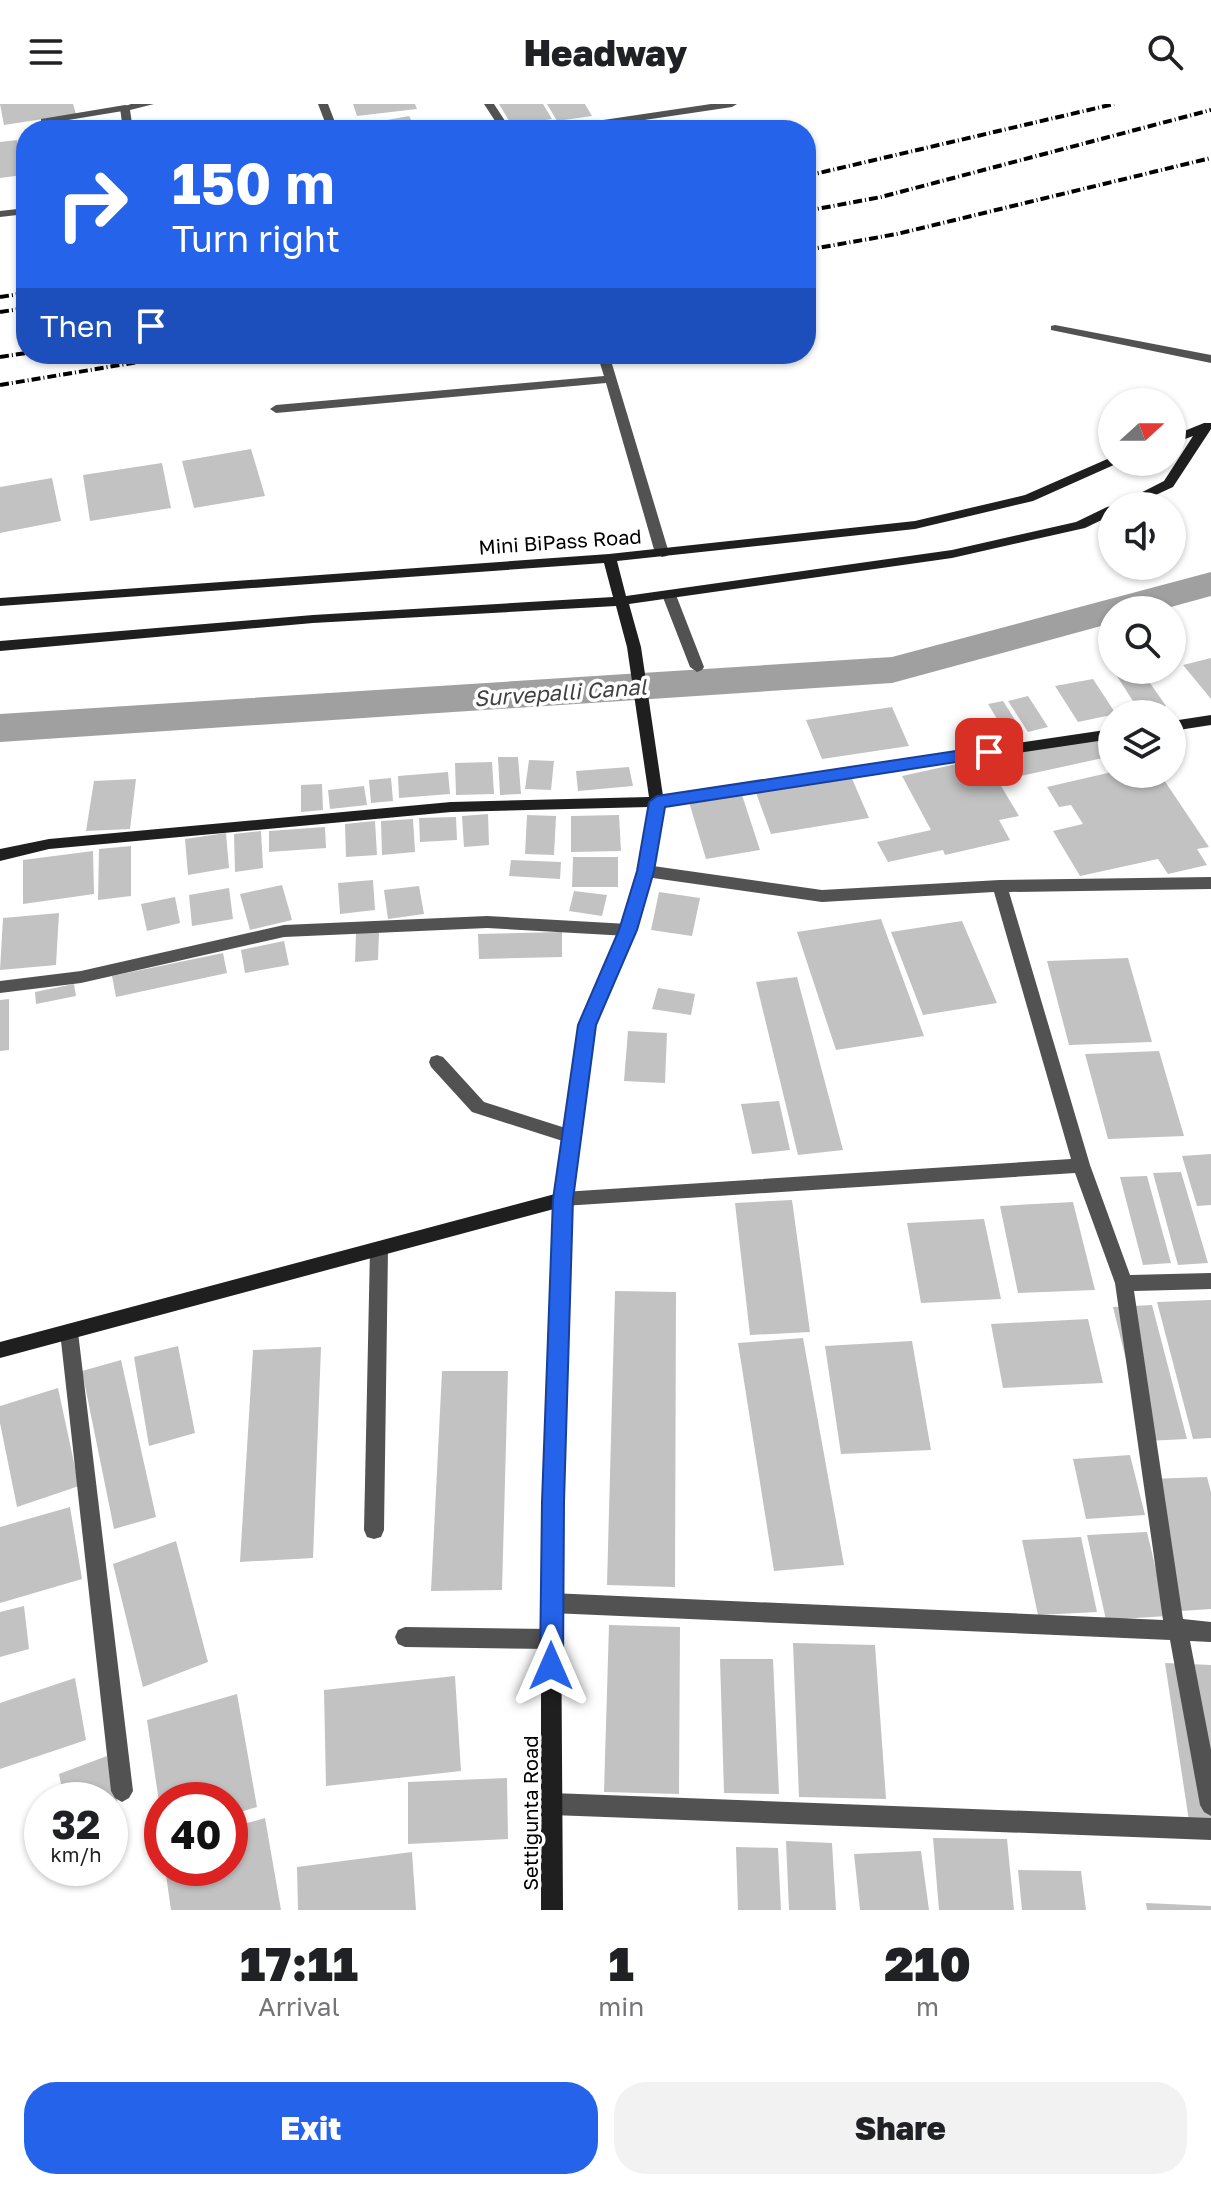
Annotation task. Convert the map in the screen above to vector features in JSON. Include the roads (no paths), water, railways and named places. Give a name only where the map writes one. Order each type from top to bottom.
[{"type":"street","points":[[49,120],[84,110],[149,104]]},
{"type":"street","points":[[624,120],[732,104]]},
{"type":"street","points":[[125,108],[127,120]]},
{"type":"street","points":[[1055,328],[1211,359]]},
{"type":"street","points":[[606,364],[662,553]]},
{"type":"street","points":[[276,409],[610,379]]},
{"type":"street","points":[[1186,435],[1208,426]]},
{"type":"street","points":[[1152,492],[1169,484],[1208,426]]},
{"type":"street","name":"Mini BiPass Road","points":[[0,602],[609,558],[915,525],[1029,498],[1098,467]]},
{"type":"street","points":[[0,646],[313,619],[621,601],[952,554],[1080,525],[1098,517]]},
{"type":"street","name":"Settigunta Road","points":[[552,1910],[551,1603],[563,1199],[587,1025],[628,930],[646,871],[657,802],[655,770],[634,647],[609,558]]},
{"type":"street","points":[[669,595],[697,667]]},
{"type":"street","points":[[1186,724],[1211,720]]},
{"type":"street","points":[[0,855],[49,844],[451,807],[657,802],[1098,736]]},
{"type":"street","points":[[646,871],[822,896],[1000,886],[1211,883]]},
{"type":"street","points":[[1000,886],[1081,1165],[1124,1283],[1173,1622],[1178,1630],[1211,1805]]},
{"type":"street","points":[[0,987],[81,977],[284,931],[487,922],[628,930]]},
{"type":"street","points":[[437,1062],[478,1107],[572,1137]]},
{"type":"street","points":[[0,1350],[563,1199],[1081,1165]]},
{"type":"street","points":[[374,1530],[379,1249]]},
{"type":"street","points":[[1124,1283],[1211,1281]]},
{"type":"street","points":[[69,1332],[121,1782]]},
{"type":"street","points":[[551,1603],[1211,1632]]},
{"type":"street","points":[[405,1637],[551,1639]]},
{"type":"street","points":[[552,1804],[1211,1829]]},
{"type":"waterway","name":"Survepalli Canal","points":[[1167,596],[1211,584]]},
{"type":"waterway","name":"Survepalli Canal","points":[[0,728],[892,670],[1098,615]]},
{"type":"railway","points":[[816,174],[1114,104]]},
{"type":"railway","points":[[816,209],[881,197],[1211,110]]},
{"type":"railway","points":[[816,248],[897,234],[1211,158]]},
{"type":"railway","points":[[0,297],[16,295]]},
{"type":"railway","points":[[0,312],[16,310]]},
{"type":"railway","points":[[0,357],[16,355]]},
{"type":"railway","points":[[0,385],[126,364]]}]
